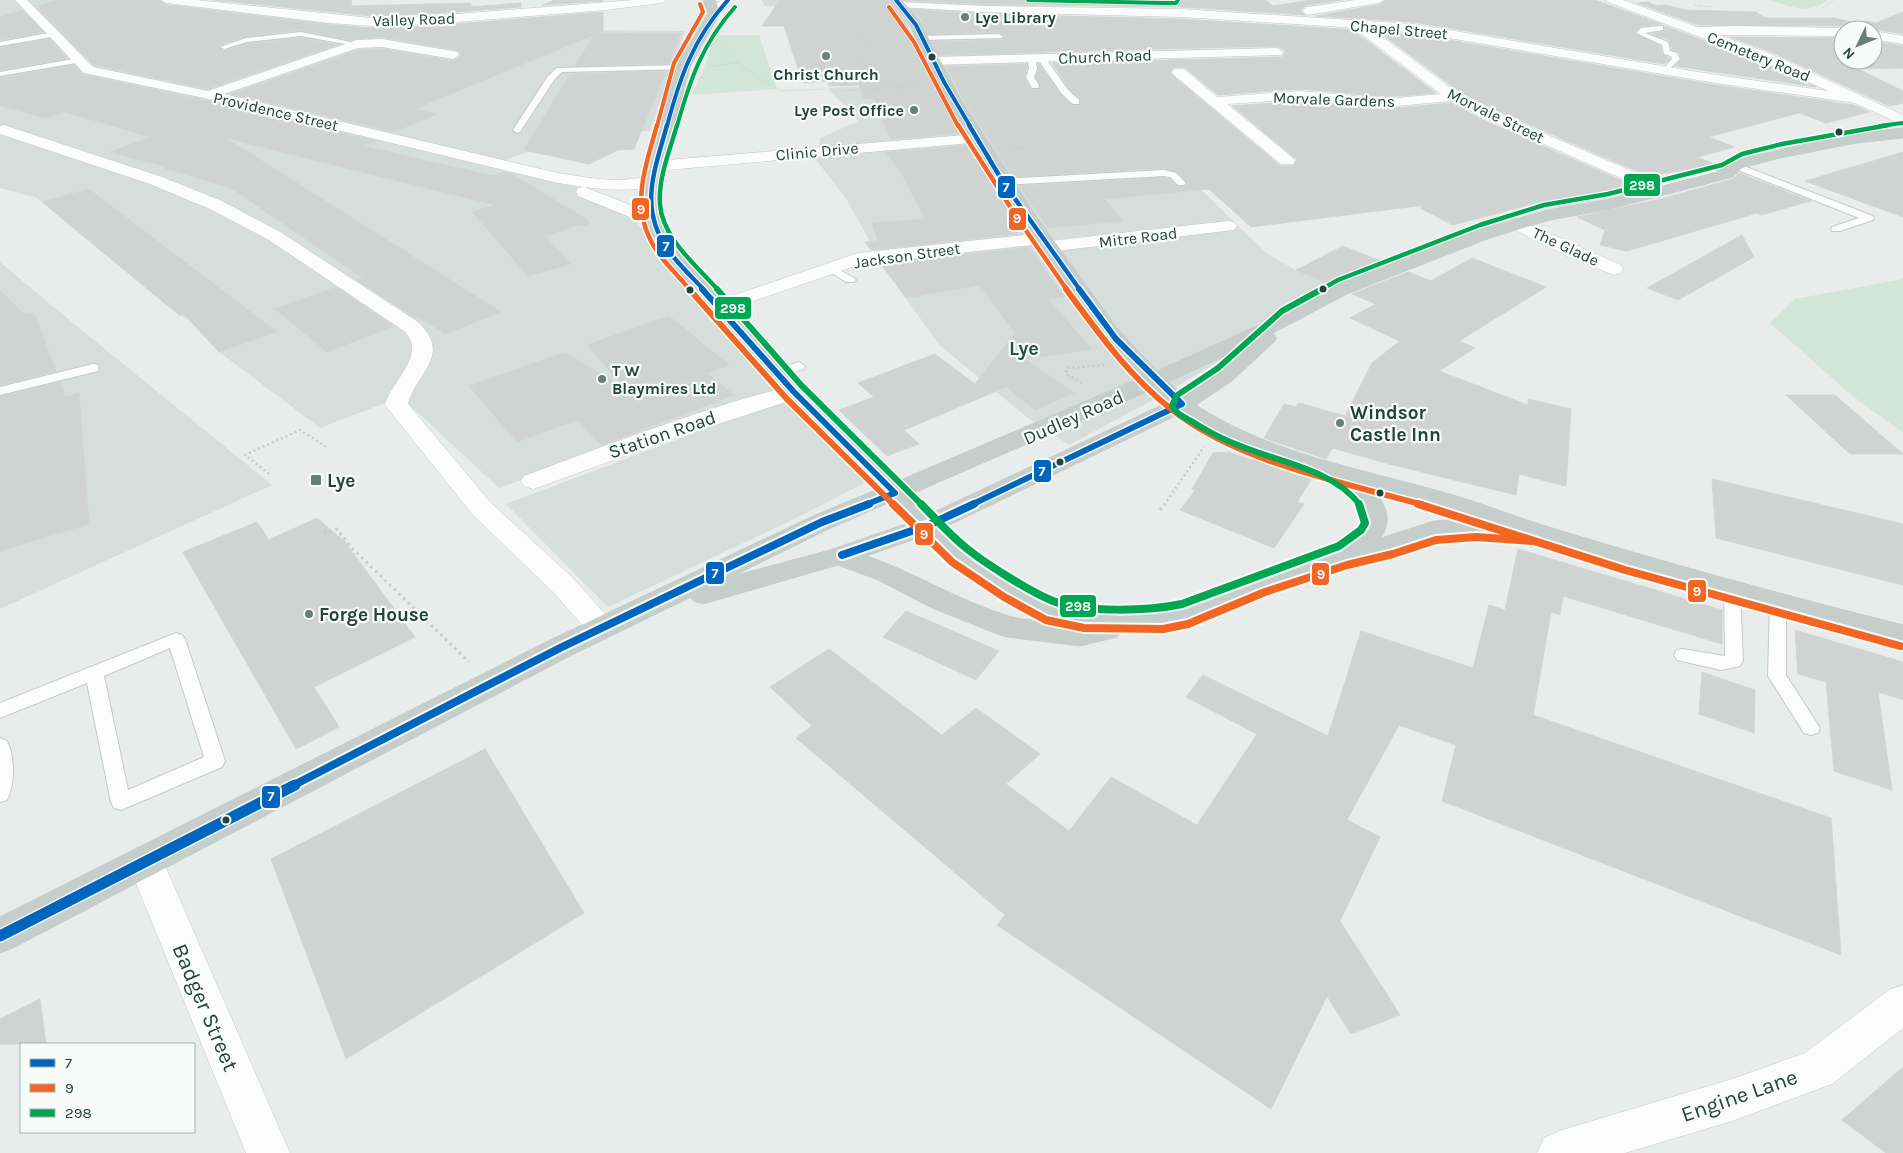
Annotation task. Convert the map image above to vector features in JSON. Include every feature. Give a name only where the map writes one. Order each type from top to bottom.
[{"type":"highway","points":[[712,6],[683,66],[654,174],[650,204],[658,234],[668,250],[794,392],[959,555],[1010,589],[1049,610],[1085,618],[1160,619]]},
{"type":"highway","points":[[902,6],[1003,182],[1116,339],[1182,404],[1212,423],[1241,436],[1338,471],[1380,481],[1498,517],[1534,531],[1732,590],[1903,636]]},
{"type":"highway","points":[[1288,319],[1342,289],[1475,237],[1547,215],[1610,204],[1650,188],[1733,169],[1777,154],[1838,141],[1903,134]]},
{"type":"highway","name":"Dudley Road","points":[[642,610],[839,556],[929,525],[1182,404],[1224,376],[1288,319]]},
{"type":"highway","name":"Dudley Road","points":[[0,936],[560,648],[822,522],[895,493],[1096,407],[1288,319]]},
{"type":"highway","points":[[1338,471],[1358,486],[1370,501],[1374,510],[1375,525],[1370,537],[1344,555]]},
{"type":"highway","points":[[839,556],[888,573],[942,601],[1008,627],[1080,636],[1185,614],[1262,583],[1344,555],[1391,544],[1434,530],[1476,527],[1534,531]]},
{"type":"street","name":"Providence Street","points":[[21,0],[89,70],[210,95],[558,178],[624,186],[654,174]]},
{"type":"street","name":"Valley Road","points":[[167,0],[329,19],[371,22],[441,19],[661,0]]},
{"type":"street","points":[[712,6],[728,0]]},
{"type":"street","points":[[1181,13],[1191,0]]},
{"type":"street","points":[[1259,18],[1378,0]]},
{"type":"street","name":"Cemetery Road","points":[[1612,0],[1763,56],[1903,121]]},
{"type":"street","name":"Chapel Street","points":[[902,6],[1181,13],[1413,28],[1665,71],[1854,99]]},
{"type":"street","points":[[1815,14],[1833,22]]},
{"type":"street","name":"Morvale Street","points":[[1368,26],[1363,29],[1454,97],[1650,188]]},
{"type":"street","points":[[1698,31],[1833,32]]},
{"type":"street","points":[[1883,36],[1902,39]]},
{"type":"street","points":[[210,95],[357,44],[382,43],[453,55]]},
{"type":"street","name":"Church Road","points":[[933,61],[1277,52]]},
{"type":"street","points":[[1179,72],[1287,161]]},
{"type":"street","name":"Morvale Gardens","points":[[1214,101],[1302,95],[1384,103],[1454,97]]},
{"type":"street","points":[[4,130],[59,150],[133,171],[245,219],[303,253],[420,335],[423,349],[418,369],[397,395],[396,405],[482,509],[563,585],[602,629]]},
{"type":"street","name":"Clinic Drive","points":[[654,174],[977,139]]},
{"type":"street","name":"Providence Street","points":[[558,178],[580,190],[653,220]]},
{"type":"street","name":"The Glade","points":[[1518,224],[1574,252],[1614,268]]},
{"type":"street","name":"Mitre Road","points":[[1045,242],[1228,226]]},
{"type":"street","name":"Jackson Street","points":[[718,306],[858,259],[890,254],[1045,242]]},
{"type":"street","name":"Station Road","points":[[533,481],[650,438],[738,408],[794,392]]},
{"type":"street","name":"Badger Street","points":[[145,861],[268,1153]]},
{"type":"street","name":"Engine Lane","points":[[1559,1153],[1593,1140],[1732,1100],[1816,1069],[1903,1004]]},
{"type":"lane","points":[[1660,28],[1644,30],[1640,33],[1665,44],[1667,52],[1674,55],[1676,59],[1665,71]]},
{"type":"lane","points":[[0,44],[54,34]]},
{"type":"lane","points":[[224,47],[246,40],[301,34],[357,44]]},
{"type":"lane","points":[[922,38],[999,36]]},
{"type":"lane","points":[[1035,86],[1030,77],[1036,58]]},
{"type":"lane","points":[[1036,58],[1076,102]]},
{"type":"lane","points":[[0,74],[79,60]]},
{"type":"lane","points":[[517,130],[551,78],[560,70],[683,66]]},
{"type":"lane","points":[[1733,169],[1869,218],[1836,229]]},
{"type":"lane","points":[[1003,182],[1164,173],[1173,175],[1181,183]]},
{"type":"lane","points":[[831,268],[850,280]]},
{"type":"lane","points":[[777,373],[799,366]]},
{"type":"lane","points":[[0,391],[94,368]]},
{"type":"lane","points":[[1683,655],[1721,663],[1734,661],[1732,590]]},
{"type":"lane","points":[[1778,603],[1777,676],[1811,728]]},
{"type":"lane","points":[[0,711],[94,672],[176,639],[215,761],[121,802],[94,672]]},
{"type":"lane","points":[[0,746],[4,758],[0,794]]},
{"type":"path","points":[[1815,14],[1834,0]]},
{"type":"path","points":[[860,33],[873,47]]},
{"type":"path","points":[[716,42],[738,62],[780,91],[825,89],[828,92],[925,85]]},
{"type":"path","points":[[787,43],[794,56],[803,56]]},
{"type":"path","points":[[856,64],[863,60]]},
{"type":"path","points":[[704,67],[738,62]]},
{"type":"path","points":[[795,72],[823,70],[823,77]]},
{"type":"path","points":[[900,86],[905,97]]},
{"type":"path","points":[[1082,384],[1066,374],[1067,368],[1109,365]]},
{"type":"path","points":[[270,474],[245,455],[300,430],[326,447]]},
{"type":"path","points":[[1160,510],[1208,440]]},
{"type":"path","points":[[324,532],[327,534],[337,529],[350,546],[471,664]]},
{"type":"shaded area","points":[[0,0],[127,0],[359,27],[367,36],[604,30],[685,31],[650,131],[571,136],[497,163],[568,182],[632,219],[679,266],[777,390],[867,482],[788,522],[608,607],[506,504],[705,429],[694,416],[499,488],[401,397],[320,428],[219,352],[187,318],[179,315],[37,198],[0,188]]},
{"type":"shaded area","points":[[761,0],[1034,0],[1047,41],[1037,41],[1061,87],[1085,111],[1187,176],[1265,252],[1296,270],[1342,289],[1288,319],[1168,392],[1069,445],[1028,418],[939,345],[884,267],[847,200],[817,161],[820,138],[858,121],[828,88],[943,82],[916,25],[843,32],[818,7],[765,6]]},
{"type":"shaded area","points":[[0,262],[51,305],[272,485],[0,609]]},
{"type":"green space","points":[[1769,0],[1827,0],[1813,8],[1806,9]]},
{"type":"green space","points":[[714,35],[759,35],[777,89],[692,95],[709,55]]},
{"type":"green space","points":[[1903,279],[1903,433],[1850,394],[1770,323],[1795,299]]},
{"type":"building","points":[[58,0],[159,0],[167,5],[329,25],[371,28],[431,26],[603,12],[603,31],[595,34],[681,33],[669,63],[575,66],[594,35],[414,109],[437,114],[394,132],[231,94],[358,50],[382,49],[453,61],[461,56],[458,50],[382,37],[351,40],[301,30],[246,36],[219,45],[218,48],[225,51],[247,44],[301,38],[338,45],[208,89],[94,65],[36,6]]},
{"type":"building","points":[[214,0],[351,0],[352,6],[471,3],[471,7],[521,3],[521,7],[431,14],[371,16]]},
{"type":"building","points":[[555,0],[603,0],[603,1],[542,5]]},
{"type":"building","points":[[780,0],[888,0],[905,21],[924,62],[965,133],[890,139],[874,98],[864,99],[859,85],[829,86],[828,81],[803,83],[784,26],[762,26]]},
{"type":"building","points":[[904,0],[1266,0],[1273,6],[1311,0],[1343,0],[1307,5],[1300,10],[1305,15],[1181,7],[985,4]]},
{"type":"building","points":[[1386,0],[1595,0],[1661,24],[1641,26],[1634,33],[1660,46],[1662,54],[1670,59],[1664,64],[1413,22],[1315,16],[1378,5]]},
{"type":"building","points":[[1648,2],[1656,6],[1666,5],[1685,10],[1756,12],[1765,18],[1835,18],[1843,20],[1833,20],[1833,26],[1698,25],[1637,3]]},
{"type":"building","points":[[22,10],[43,32],[0,40],[0,17]]},
{"type":"building","points":[[913,10],[985,14],[1181,19],[1357,30],[1358,34],[1436,93],[1385,97],[1301,89],[1218,95],[1185,68],[1174,67],[1170,73],[1281,166],[1293,166],[1297,160],[1232,106],[1301,101],[1385,109],[1452,103],[1479,118],[1641,189],[1555,207],[1544,201],[1453,225],[1420,208],[1425,205],[1251,227],[1209,189],[1105,199],[1122,221],[1048,228],[1019,186],[1164,178],[1169,179],[1178,187],[1184,187],[1188,183],[1177,172],[1164,168],[1013,177],[962,97],[946,67],[1027,64],[1024,78],[1030,89],[1038,90],[1041,87],[1036,77],[1039,64],[1061,95],[1072,105],[1079,106],[1081,104],[1080,99],[1069,89],[1052,63],[1282,57],[1285,51],[1277,46],[939,55],[932,42],[1002,40],[1005,35],[999,32],[928,34],[921,19]]},
{"type":"building","points":[[1903,12],[1903,34],[1883,31],[1883,20]]},
{"type":"building","points":[[1665,26],[1757,61],[1816,87],[1675,66],[1682,59],[1679,52],[1672,50],[1669,40],[1652,34],[1664,31]]},
{"type":"building","points":[[1378,31],[1413,34],[1710,84],[1854,105],[1869,112],[1826,123],[1799,113],[1708,137],[1735,147],[1697,157],[1712,163],[1709,166],[1648,176],[1491,108],[1460,92]]},
{"type":"building","points":[[1730,37],[1833,38],[1833,70],[1860,70],[1903,91],[1903,103],[1889,106],[1769,51]]},
{"type":"building","points":[[49,39],[67,58],[0,70],[0,48]]},
{"type":"building","points":[[1883,43],[1903,46],[1903,68],[1883,68]]},
{"type":"building","points":[[74,65],[84,75],[209,101],[375,141],[363,146],[493,176],[503,172],[510,173],[589,221],[587,227],[578,225],[545,236],[571,264],[528,276],[472,212],[495,205],[226,138],[501,312],[445,334],[419,317],[416,318],[357,280],[363,278],[231,188],[164,168],[167,167],[110,152],[151,137],[65,112],[46,118],[0,106],[0,78]]},
{"type":"building","points":[[666,71],[634,149],[618,150],[589,164],[524,150],[570,74]]},
{"type":"building","points":[[973,145],[1026,230],[1016,231],[1018,234],[871,250],[865,242],[878,241],[872,223],[925,219],[902,174],[886,152]]},
{"type":"building","points":[[1903,152],[1903,217],[1805,181]]},
{"type":"building","points":[[1739,173],[1811,201],[1761,215],[1757,213],[1627,251],[1600,245],[1605,230],[1577,217],[1661,199],[1733,179]]},
{"type":"building","points":[[89,189],[277,332],[219,352],[183,313],[179,315],[42,202]]},
{"type":"building","points":[[1742,235],[1754,257],[1678,300],[1647,288]]},
{"type":"building","points":[[1343,246],[1386,263],[1332,285],[1296,270]]},
{"type":"building","points":[[1029,247],[1065,297],[1048,299],[1092,349],[1025,359],[1074,393],[1035,410],[1006,387],[904,430],[919,444],[887,456],[839,410],[874,397],[858,383],[935,354],[975,384],[1015,333],[980,285],[906,298],[881,264]]},
{"type":"building","points":[[1472,258],[1546,287],[1459,341],[1475,348],[1439,371],[1528,405],[1528,399],[1571,409],[1566,486],[1519,474],[1516,495],[1389,464],[1333,448],[1326,459],[1264,438],[1284,404],[1296,407],[1299,403],[1345,416],[1372,363],[1400,341],[1350,318],[1376,304],[1352,294],[1408,272],[1431,281]]},
{"type":"building","points":[[336,287],[394,326],[327,352],[275,309]]},
{"type":"building","points":[[0,290],[25,315],[34,313],[56,371],[0,385]]},
{"type":"building","name":"T W Blaymires Ltd","points":[[669,316],[729,365],[707,373],[734,395],[601,445],[577,420],[517,442],[469,386],[565,352],[627,391],[587,345]]},
{"type":"building","points":[[60,382],[65,397],[79,393],[89,524],[0,551],[0,397]]},
{"type":"building","points":[[1786,395],[1835,395],[1903,454],[1850,454]]},
{"type":"building","points":[[1229,452],[1251,460],[1255,454],[1315,474],[1297,502],[1304,504],[1274,548],[1180,510],[1195,491],[1192,489],[1213,453]]},
{"type":"building","points":[[1712,479],[1903,524],[1903,585],[1716,538]]},
{"type":"building","name":"Forge House","points":[[317,518],[345,542],[415,637],[314,687],[339,727],[296,749],[183,552],[257,522],[269,540]]},
{"type":"building","points":[[1518,549],[1722,610],[1722,644],[1563,596],[1560,615],[1551,612],[1533,715],[1831,818],[1841,955],[1442,801],[1456,745],[1399,725],[1347,820],[1380,837],[1340,921],[1400,1015],[1351,1034],[1327,996],[1271,1109],[997,925],[1005,915],[796,738],[812,726],[770,687],[829,649],[942,735],[976,708],[1040,754],[1006,784],[1069,831],[1111,777],[1197,825],[1257,734],[1186,697],[1203,675],[1328,736],[1361,631],[1473,668],[1489,605],[1505,610]]},
{"type":"building","points":[[906,611],[999,651],[976,680],[883,637]]},
{"type":"building","points":[[1795,630],[1903,662],[1903,700],[1878,692],[1892,790],[1834,771],[1826,682],[1798,674]]},
{"type":"building","points":[[1702,672],[1755,690],[1754,733],[1699,714]]},
{"type":"building","points":[[485,749],[584,913],[346,1059],[271,859]]},
{"type":"building","points":[[40,999],[46,1043],[0,1044],[0,1019]]},
{"type":"building","points":[[1903,1067],[1903,1153],[1886,1153],[1842,1120]]},
{"type":"transit line","name":"7","points":[[0,936],[560,648],[822,522],[895,493],[794,392],[668,250],[654,222],[650,204],[652,180],[679,83],[693,48],[714,16],[728,0]]},
{"type":"transit line","name":"7","points":[[842,555],[929,525],[1182,404],[1116,339],[1048,247],[1003,182],[944,82],[916,25],[896,0]]},
{"type":"transit line","name":"298","points":[[1028,0],[1162,3],[1176,3],[1178,0]]},
{"type":"transit line","name":"9","points":[[700,4],[703,12],[674,63],[642,180],[640,204],[643,223],[649,238],[661,257],[787,399],[952,562],[1004,597],[1046,620],[1084,628],[1163,629],[1188,624],[1265,592],[1347,565],[1393,554],[1436,540],[1476,537],[1533,541]]},
{"type":"transit line","name":"298","points":[[735,7],[721,22],[701,54],[688,88],[664,173],[660,204],[665,222],[673,239],[801,385],[965,547],[1015,580],[1053,601],[1086,608],[1160,609],[1182,604],[1339,546],[1361,530],[1365,523],[1361,506],[1351,493],[1333,480],[1237,445],[1207,431],[1176,412],[1172,406],[1176,396],[1218,368],[1282,311],[1338,280],[1480,225],[1544,205],[1608,194],[1722,165],[1742,154],[1782,144],[1833,133],[1902,123]]},
{"type":"transit line","name":"9","points":[[889,7],[907,30],[939,93],[973,150],[1060,281],[1126,365],[1153,393],[1182,418],[1224,441],[1255,454],[1322,477],[1466,518],[1524,539],[1625,570],[1900,646]]},
{"type":"place","name":"Lye Library","points":[[965,17]]},
{"type":"place","name":"Christ Church","points":[[826,56]]},
{"type":"place","name":"Lye Post Office","points":[[914,110]]},
{"type":"place","name":"T W Blaymires Ltd","points":[[602,379]]},
{"type":"place","name":"Windsor Castle Inn","points":[[1340,423]]},
{"type":"place","name":"Lye","points":[[316,480]]},
{"type":"place","name":"Forge House","points":[[309,614]]},
{"type":"district","name":"Lye","points":[[1024,348]]}]
